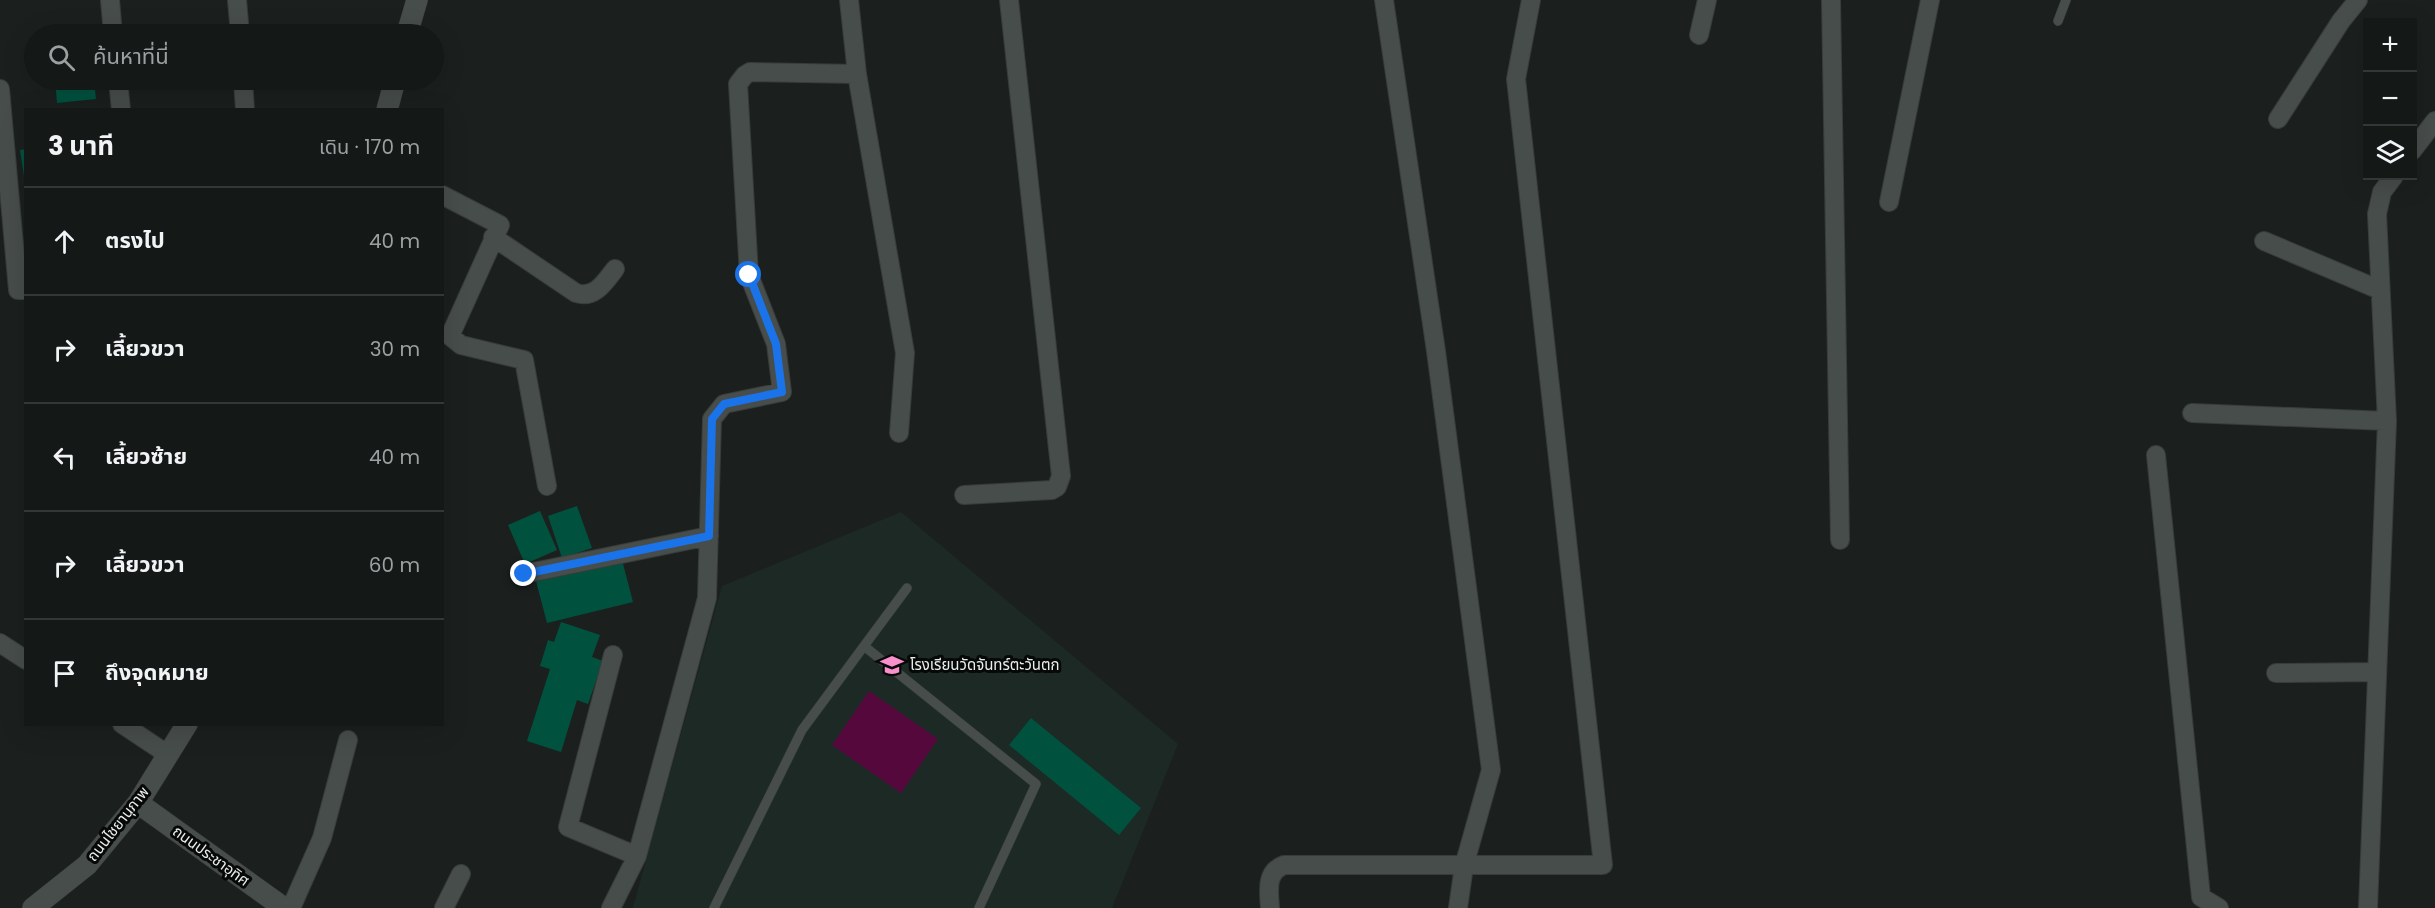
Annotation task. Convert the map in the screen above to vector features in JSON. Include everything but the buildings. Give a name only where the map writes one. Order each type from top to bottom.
[{"type":"street","points":[[110,0],[112,24]]},
{"type":"street","points":[[237,0],[239,24]]},
{"type":"street","points":[[410,24],[417,0]]},
{"type":"street","points":[[849,0],[857,75],[905,353],[899,433]]},
{"type":"street","points":[[964,495],[1052,490],[1057,487],[1060,476],[1009,0]]},
{"type":"street","points":[[1384,0],[1436,351],[1491,770],[1464,866],[1458,908]]},
{"type":"street","points":[[1270,908],[1270,878],[1273,871],[1284,865],[1603,865],[1516,79],[1531,0]]},
{"type":"street","points":[[1699,35],[1707,0]]},
{"type":"street","points":[[1831,0],[1840,540]]},
{"type":"street","points":[[1889,202],[1930,0]]},
{"type":"street","points":[[2278,119],[2341,21],[2358,0]]},
{"type":"street","points":[[611,908],[637,856],[707,598],[712,419],[724,404],[782,392],[776,344],[749,275],[738,84],[750,72],[857,75]]},
{"type":"street","points":[[0,88],[18,290],[24,290]]},
{"type":"street","points":[[119,90],[121,108]]},
{"type":"street","points":[[244,90],[245,108]]},
{"type":"street","points":[[388,108],[392,90]]},
{"type":"street","points":[[2417,144],[2435,121]]},
{"type":"street","points":[[2368,908],[2387,421],[2377,214],[2382,192],[2391,180]]},
{"type":"street","points":[[444,196],[500,225],[450,336],[461,345],[524,360],[547,486]]},
{"type":"street","points":[[493,237],[576,293],[584,296],[603,285],[615,269]]},
{"type":"street","points":[[2264,241],[2380,290]]},
{"type":"street","points":[[2192,413],[2387,421]]},
{"type":"street","points":[[2156,455],[2201,897],[2219,908]]},
{"type":"street","points":[[524,574],[709,536]]},
{"type":"street","points":[[0,643],[24,659]]},
{"type":"street","points":[[613,655],[568,827],[637,856]]},
{"type":"street","points":[[2276,673],[2377,672]]},
{"type":"street","points":[[125,726],[167,754]]},
{"type":"street","name":"ถนนไชยานุภาพ","points":[[33,908],[87,865],[138,803],[186,726]]},
{"type":"street","points":[[291,908],[322,838],[348,740]]},
{"type":"street","name":"ถนนประชาอุทิศ","points":[[138,803],[284,908]]},
{"type":"street","points":[[444,908],[461,874]]},
{"type":"lane","points":[[2058,21],[2066,0]]},
{"type":"lane","points":[[714,908],[802,730],[907,588]]},
{"type":"lane","points":[[864,646],[1036,784],[979,908]]},
{"type":"shaded area","name":"โรงเรียนวัดจันทร์ตะวันตก","points":[[901,512],[1178,744],[1112,908],[633,908],[722,586]]},
{"type":"shaded area","points":[[869,691],[938,739],[901,793],[832,745]]},
{"type":"place","name":"โรงเรียนวัดจันทร์ตะวันตก","points":[[892,665]]},
{"type":"route","points":[[524,574],[709,536],[712,419],[724,404],[782,392],[776,344],[749,275]]}]
